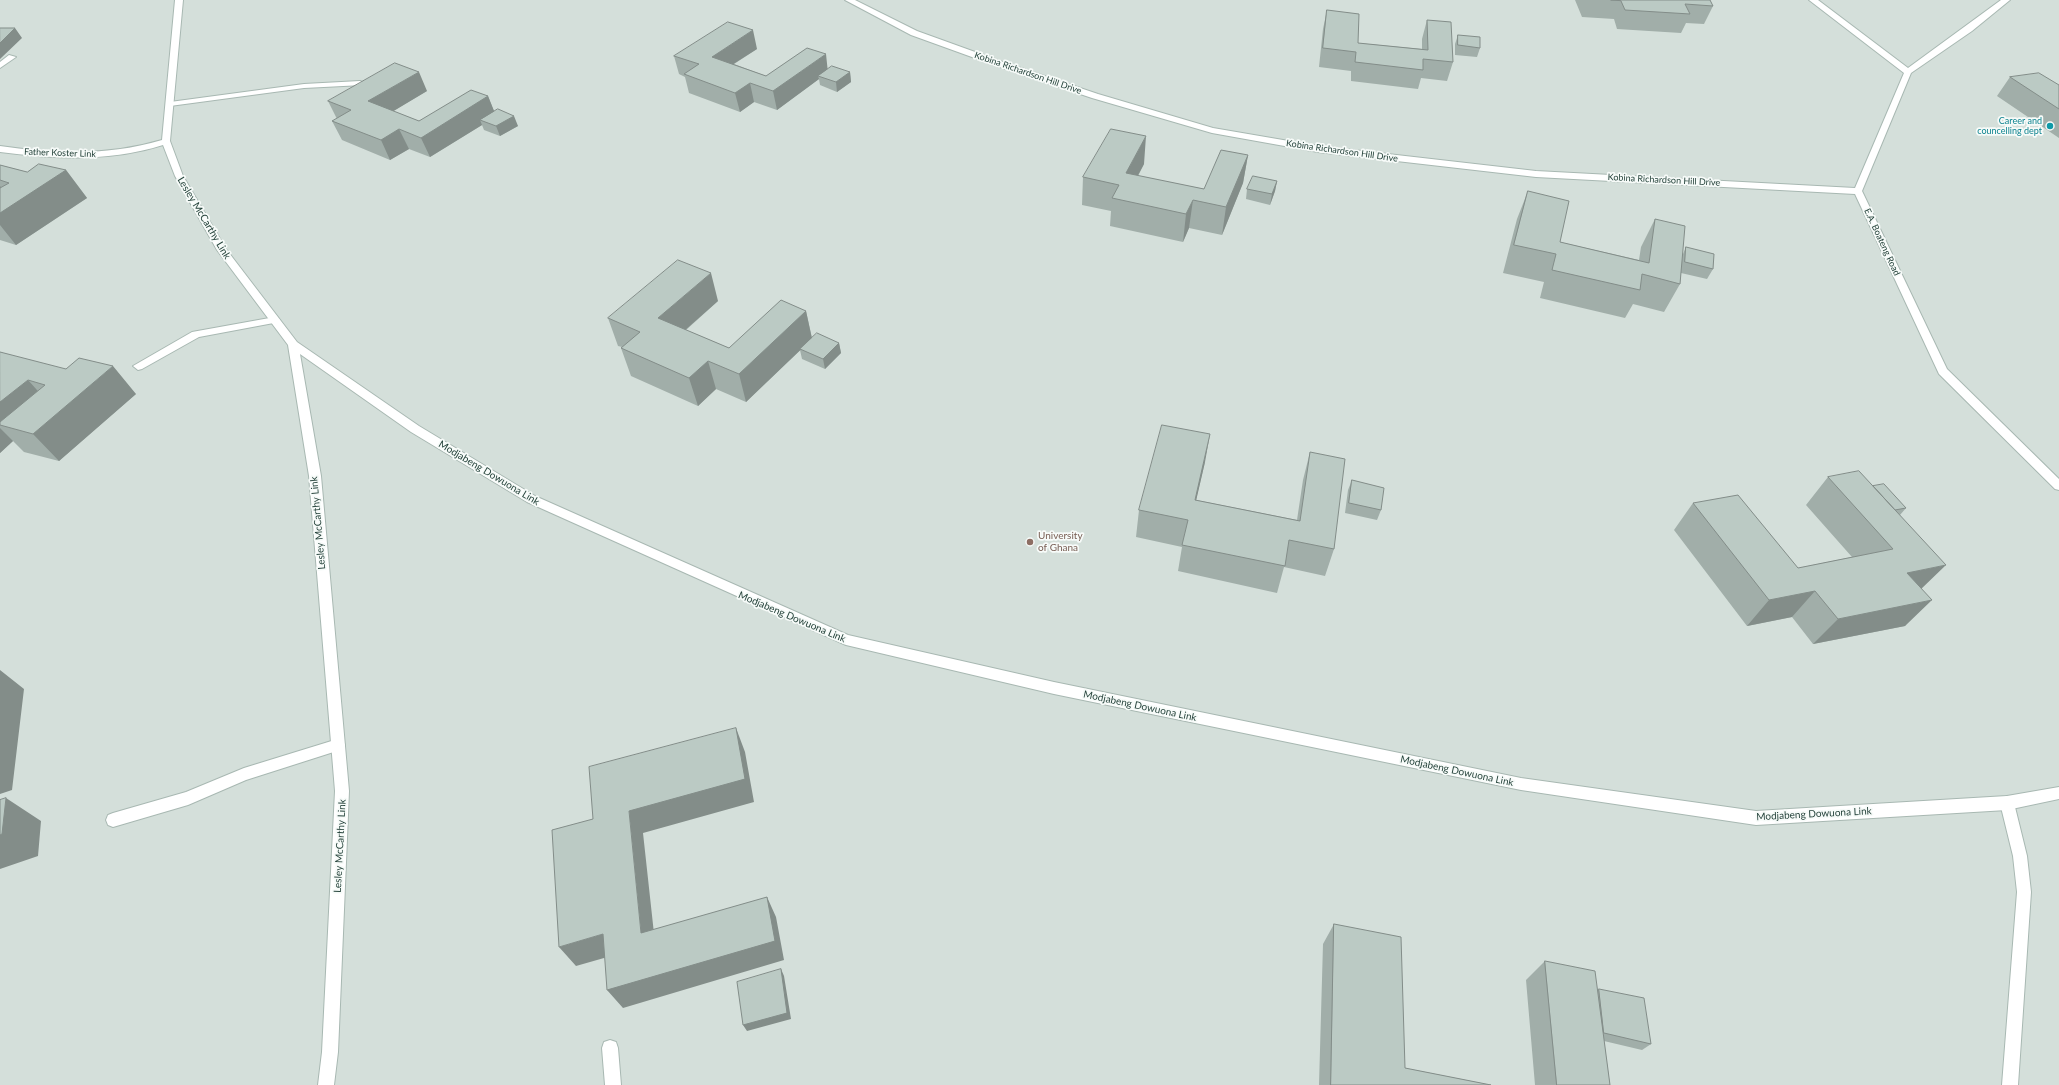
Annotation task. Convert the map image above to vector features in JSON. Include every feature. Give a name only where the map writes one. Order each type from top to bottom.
[{"type":"street","name":"Lesley McCarthy Link","points":[[179,0],[166,141],[179,176],[222,250],[274,320],[294,344],[315,476],[342,791],[330,1052],[326,1085]]},
{"type":"street","name":"Kobina Richardson Hill Drive","points":[[849,0],[914,33],[990,61],[1095,96],[1212,130],[1318,149],[1536,174],[1858,191]]},
{"type":"street","points":[[1813,0],[1908,72]]},
{"type":"street","points":[[1858,191],[1908,72],[1969,29],[2006,0]]},
{"type":"street","points":[[0,66],[12,57]]},
{"type":"street","points":[[170,104],[304,86],[360,83]]},
{"type":"street","name":"Father Koster Link","points":[[0,149],[22,152],[92,155],[126,152],[166,141]]},
{"type":"street","name":"E.A. Boateng Road","points":[[1858,191],[1943,371],[2059,486]]},
{"type":"street","points":[[138,366],[196,334],[274,320]]},
{"type":"street","name":"Modjabeng Dowuona Link","points":[[294,344],[415,429],[531,499],[677,566],[846,640],[1054,688],[1513,783],[1756,818],[2007,803],[2059,794]]},
{"type":"street","points":[[112,820],[188,798],[244,774],[338,745]]},
{"type":"street","points":[[2007,803],[2020,856],[2024,892],[2010,1085]]},
{"type":"street","points":[[610,1048],[613,1085]]},
{"type":"shaded area","name":"University of Ghana","points":[[0,0],[2059,0],[2059,1085],[0,1085]]},
{"type":"building","points":[[1611,0],[1710,0],[1713,6],[1685,4],[1690,14],[1625,10],[1621,1]]},
{"type":"building","points":[[1327,10],[1359,14],[1358,43],[1428,50],[1427,20],[1451,22],[1453,62],[1423,59],[1423,70],[1355,62],[1356,52],[1323,48]]},
{"type":"building","points":[[728,22],[753,30],[712,57],[766,76],[807,48],[826,54],[773,91],[750,83],[735,93],[684,74],[699,64],[674,56]]},
{"type":"building","points":[[0,28],[15,28],[0,43]]},
{"type":"building","points":[[1458,35],[1480,37],[1480,48],[1458,45]]},
{"type":"building","points":[[395,63],[419,72],[368,101],[419,121],[471,90],[488,96],[421,138],[399,129],[381,140],[332,121],[351,110],[328,101]]},
{"type":"building","points":[[832,66],[850,72],[836,82],[818,76]]},
{"type":"building","points":[[2039,73],[2059,85],[2059,109],[2010,77]]},
{"type":"building","points":[[498,109],[514,116],[496,126],[480,120]]},
{"type":"building","points":[[1111,129],[1146,136],[1126,173],[1204,189],[1221,150],[1248,155],[1226,207],[1193,200],[1186,214],[1112,198],[1119,185],[1083,177]]},
{"type":"building","points":[[39,164],[66,170],[0,213],[0,188],[9,183],[0,180],[0,165],[27,172]]},
{"type":"building","points":[[1253,176],[1277,181],[1272,194],[1247,189]]},
{"type":"building","points":[[1528,191],[1569,201],[1560,242],[1649,263],[1655,219],[1685,226],[1680,284],[1642,274],[1640,290],[1552,270],[1556,254],[1514,245]]},
{"type":"building","points":[[1686,247],[1714,254],[1713,269],[1685,262]]},
{"type":"building","points":[[678,260],[711,273],[658,318],[729,348],[781,300],[806,311],[739,374],[708,361],[689,378],[621,348],[640,332],[608,318]]},
{"type":"building","points":[[817,333],[839,343],[823,359],[800,349]]},
{"type":"building","points":[[0,352],[66,369],[79,358],[113,366],[33,434],[0,425],[0,422],[45,385],[28,380],[0,402]]},
{"type":"building","points":[[1162,425],[1210,434],[1195,500],[1300,521],[1310,452],[1345,459],[1334,549],[1289,540],[1285,566],[1182,545],[1188,520],[1139,510]]},
{"type":"building","points":[[1859,471],[1946,565],[1907,573],[1932,600],[1838,619],[1815,591],[1769,600],[1693,503],[1738,495],[1798,568],[1893,549],[1828,477]]},
{"type":"building","points":[[1352,480],[1384,488],[1381,510],[1349,503]]},
{"type":"building","points":[[1884,484],[1906,508],[1895,510],[1873,486]]},
{"type":"building","points":[[736,728],[745,779],[629,811],[641,933],[767,897],[775,941],[607,990],[603,934],[559,947],[552,830],[593,819],[589,767]]},
{"type":"building","points":[[6,798],[2,834],[0,835],[0,800]]},
{"type":"building","points":[[1334,924],[1401,937],[1405,1068],[1491,1085],[1331,1085]]},
{"type":"building","points":[[1545,961],[1595,971],[1610,1085],[1557,1085]]},
{"type":"building","points":[[781,969],[787,1013],[743,1025],[737,982]]},
{"type":"building","points":[[1599,989],[1644,998],[1651,1044],[1604,1033]]},
{"type":"place","name":"Career and councelling dept","points":[[2050,126]]},
{"type":"place","name":"University of Ghana","points":[[1030,542]]}]
